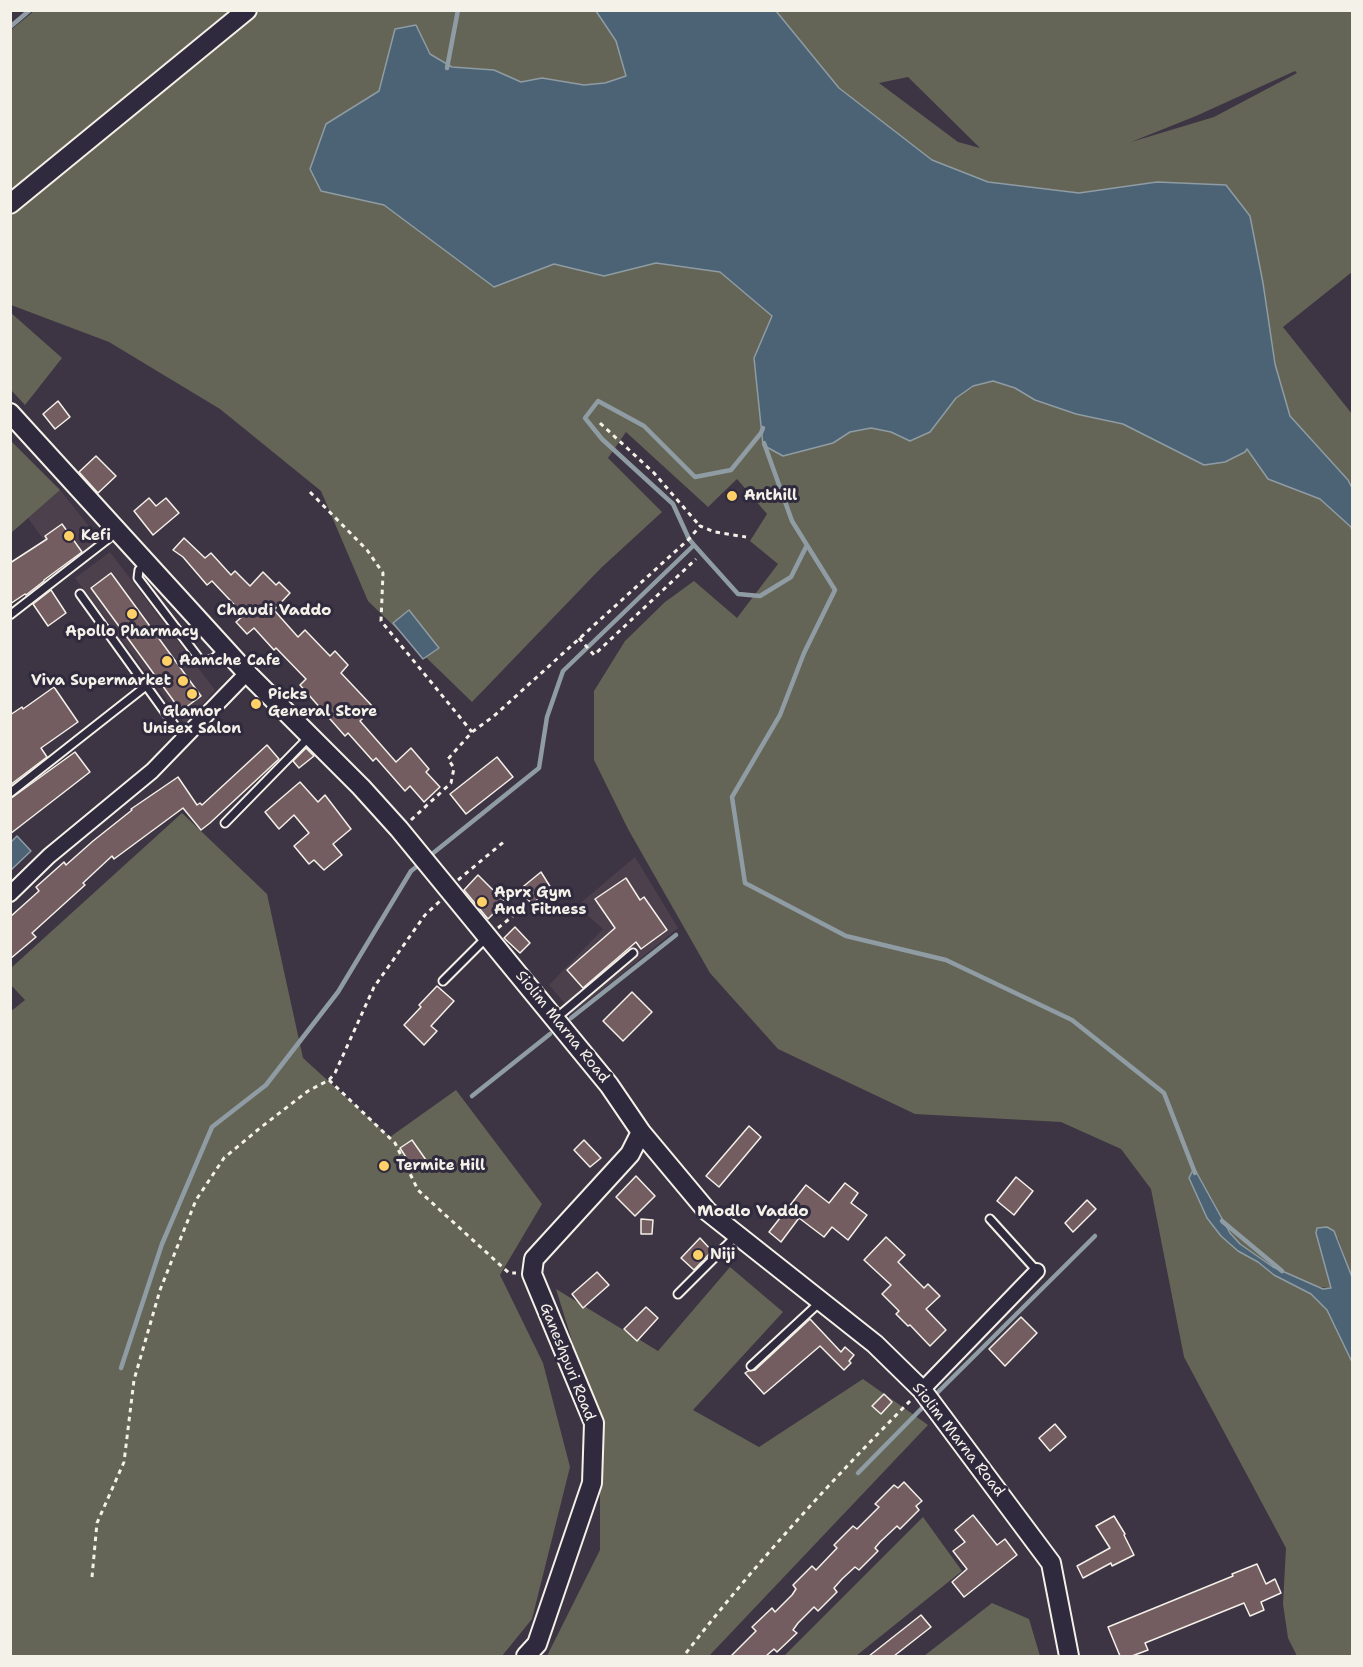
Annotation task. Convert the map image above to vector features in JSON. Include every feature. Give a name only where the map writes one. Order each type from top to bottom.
[{"type":"main road","points":[[10,204],[246,10]]},
{"type":"main road","name":"Siolim Marna Road","points":[[10,413],[247,673],[399,829],[609,1085],[641,1132],[707,1211],[875,1344],[922,1390],[1052,1563],[1069,1656]]},
{"type":"main road","points":[[532,1274],[534,1258],[630,1154],[641,1132]]},
{"type":"main road","name":"Ganeshpuri Road","points":[[526,1656],[537,1644],[592,1483],[594,1423],[532,1274]]},
{"type":"street","points":[[10,894],[49,856],[152,771],[247,673]]},
{"type":"street","points":[[922,1390],[1037,1271]]},
{"type":"lane","points":[[10,615],[119,530]]},
{"type":"lane","points":[[147,562],[139,570],[138,578],[201,661],[213,659],[225,649]]},
{"type":"lane","points":[[80,594],[183,737]]},
{"type":"lane","points":[[10,793],[146,686]]},
{"type":"lane","points":[[225,823],[310,736]]},
{"type":"lane","points":[[443,981],[487,936]]},
{"type":"lane","points":[[555,1019],[633,953]]},
{"type":"lane","points":[[990,1219],[1037,1271]]},
{"type":"lane","points":[[678,1294],[737,1235]]},
{"type":"lane","points":[[751,1366],[821,1301]]},
{"type":"path","points":[[600,423],[654,473],[700,526],[715,532],[746,537]]},
{"type":"path","points":[[310,492],[367,550],[383,573],[381,621],[472,732]]},
{"type":"path","points":[[399,829],[451,783],[454,768],[448,759],[472,732],[494,716],[700,526]]},
{"type":"path","points":[[579,638],[594,655],[696,559]]},
{"type":"path","points":[[92,1577],[98,1523],[124,1462],[134,1380],[160,1290],[196,1200],[224,1158],[308,1091],[329,1080],[335,1073],[379,981],[431,907],[506,840]]},
{"type":"path","points":[[487,936],[524,907]]},
{"type":"path","points":[[329,1080],[394,1143],[418,1190],[509,1273],[532,1274]]},
{"type":"path","points":[[686,1653],[728,1598],[838,1475],[922,1390]]},
{"type":"shaded area","points":[[60,490],[100,540],[64,568],[28,518]]},
{"type":"shaded area","points":[[110,552],[215,690],[185,724],[75,578]]},
{"type":"shaded area","points":[[635,857],[678,928],[573,1013],[549,985],[603,929],[577,906]]},
{"type":"green space","points":[[34,11],[229,11],[11,190],[11,30]]},
{"type":"green space","points":[[260,11],[596,11],[616,41],[626,76],[605,83],[584,85],[542,78],[521,82],[494,70],[452,67],[430,54],[416,26],[395,29],[379,91],[326,124],[321,191],[384,205],[494,287],[554,264],[604,276],[656,263],[720,272],[772,316],[754,358],[763,445],[833,443],[850,432],[871,428],[891,432],[910,441],[930,432],[955,398],[973,386],[993,381],[1015,388],[1035,400],[1076,414],[1123,424],[1204,465],[1247,449],[1268,479],[1320,499],[1351,527],[1352,1277],[1338,1238],[1316,1233],[1331,1288],[1318,1287],[1273,1267],[1240,1244],[1230,1233],[1194,1168],[1189,1178],[1207,1218],[1221,1236],[1238,1251],[1258,1262],[1274,1275],[1311,1294],[1327,1310],[1352,1362],[1352,1656],[1297,1656],[1288,1638],[1283,1604],[1286,1548],[1184,1357],[1151,1189],[1121,1149],[1061,1122],[915,1114],[778,1049],[710,973],[628,829],[594,760],[594,691],[625,641],[665,602],[694,581],[737,618],[778,564],[750,541],[767,514],[737,479],[708,507],[626,432],[608,458],[662,512],[601,568],[472,702],[368,601],[321,491],[220,409],[109,342],[11,305],[10,217]]},
{"type":"green space","points":[[776,11],[1352,11],[1352,272],[1283,327],[1352,414],[1352,488],[1348,480],[1290,416],[1275,364],[1263,283],[1157,182],[1079,193],[988,182],[932,160],[839,88]],"holes":[[[1295,71],[1297,73],[1214,117],[1131,142],[1196,116]],[[908,77],[980,148],[958,142],[879,83]]]},
{"type":"green space","points":[[10,312],[62,358],[25,405],[11,390]]},
{"type":"green space","points":[[10,440],[60,490],[11,533],[10,533]]},
{"type":"green space","points":[[182,813],[267,894],[303,1058],[390,1137],[456,1090],[542,1204],[500,1275],[543,1363],[570,1467],[532,1619],[502,1656],[11,1656],[10,1012],[25,1000],[11,985],[11,968]]},
{"type":"green space","points":[[730,1267],[783,1312],[693,1410],[759,1447],[863,1379],[928,1425],[709,1656],[547,1656],[600,1550],[600,1431],[556,1289],[658,1351]]},
{"type":"green space","points":[[923,1517],[962,1571],[856,1656],[784,1656]]},
{"type":"green space","points":[[992,1603],[1029,1619],[1040,1656],[924,1656]]},
{"type":"water","points":[[596,11],[776,11],[839,88],[932,160],[988,182],[1079,193],[1157,182],[1226,185],[1250,216],[1275,364],[1290,416],[1348,480],[1352,488],[1352,531],[1351,527],[1320,499],[1268,479],[1247,449],[1225,462],[1204,465],[1123,424],[1076,414],[1035,400],[1015,388],[993,381],[973,386],[956,398],[930,432],[910,441],[891,432],[871,428],[850,432],[833,443],[783,456],[763,445],[754,358],[772,316],[720,272],[656,263],[604,276],[554,264],[494,287],[384,205],[321,191],[310,169],[326,124],[379,91],[395,29],[416,25],[430,54],[452,67],[494,70],[521,82],[542,78],[584,85],[605,83],[626,76],[616,41]]},
{"type":"water","points":[[409,610],[439,648],[423,659],[393,623]]},
{"type":"water","points":[[17,836],[31,851],[11,870],[11,842]]},
{"type":"water","points":[[1194,1168],[1230,1233],[1240,1244],[1273,1267],[1323,1289],[1331,1288],[1316,1233],[1317,1228],[1327,1227],[1334,1231],[1352,1277],[1352,1362],[1327,1310],[1311,1294],[1274,1275],[1258,1262],[1238,1251],[1221,1236],[1207,1218],[1189,1178]]},
{"type":"building","points":[[58,401],[70,417],[55,429],[43,414]]},
{"type":"building","points":[[96,456],[116,476],[98,493],[79,472]]},
{"type":"building","points":[[149,498],[156,506],[166,498],[179,513],[153,535],[134,511]]},
{"type":"building","points":[[62,524],[82,552],[26,595],[10,604],[10,563],[47,539],[45,536]]},
{"type":"building","points":[[184,538],[205,558],[211,553],[231,575],[235,571],[250,586],[263,572],[276,585],[279,582],[290,593],[274,610],[298,637],[305,630],[330,656],[335,651],[348,665],[341,673],[374,708],[360,721],[396,762],[411,748],[429,769],[426,772],[440,787],[424,802],[410,786],[405,791],[376,758],[373,761],[348,733],[345,736],[300,685],[306,679],[254,628],[247,634],[236,622],[244,615],[212,581],[207,585],[183,557],[173,550]]},
{"type":"building","points":[[111,573],[201,696],[181,711],[91,588]]},
{"type":"building","points":[[51,590],[66,613],[48,626],[33,604]]},
{"type":"building","points":[[54,687],[78,722],[41,748],[47,757],[10,785],[10,715],[22,707],[23,709]]},
{"type":"building","points":[[267,745],[279,759],[210,823],[201,830],[183,808],[114,859],[112,856],[83,883],[85,885],[32,933],[36,937],[10,959],[10,917],[39,891],[36,887],[64,862],[66,865],[131,809],[178,777],[197,805],[200,803],[202,805]]},
{"type":"building","points":[[306,748],[314,756],[299,768],[293,761]]},
{"type":"building","points":[[75,752],[90,772],[10,834],[10,799]]},
{"type":"building","points":[[497,757],[513,777],[466,814],[450,794]]},
{"type":"building","points":[[300,782],[318,802],[325,795],[351,829],[333,844],[342,855],[324,870],[314,860],[309,864],[294,846],[309,833],[294,815],[279,829],[265,812]]},
{"type":"building","points":[[541,872],[551,888],[532,904],[519,890]]},
{"type":"building","points":[[478,875],[505,902],[488,919],[464,890]]},
{"type":"building","points":[[626,878],[640,900],[644,897],[667,930],[641,949],[636,942],[583,988],[567,970],[615,928],[595,899]]},
{"type":"building","points":[[515,927],[530,943],[520,953],[504,938]]},
{"type":"building","points":[[437,986],[454,1001],[431,1026],[437,1031],[424,1045],[404,1025]]},
{"type":"building","points":[[632,992],[652,1012],[623,1041],[603,1021]]},
{"type":"building","points":[[749,1126],[761,1137],[719,1187],[706,1176]]},
{"type":"building","points":[[412,1140],[426,1160],[413,1168],[400,1148]]},
{"type":"building","points":[[584,1140],[601,1158],[590,1167],[574,1150]]},
{"type":"building","points":[[636,1176],[655,1196],[635,1216],[616,1197]]},
{"type":"building","points":[[1016,1177],[1033,1191],[1014,1215],[997,1201]]},
{"type":"building","points":[[845,1183],[858,1193],[851,1203],[867,1215],[848,1240],[832,1227],[824,1237],[799,1218],[781,1242],[769,1232],[806,1185],[829,1203]]},
{"type":"building","points":[[1087,1200],[1096,1209],[1073,1232],[1065,1223]]},
{"type":"building","points":[[641,1219],[653,1220],[652,1234],[641,1234]]},
{"type":"building","points":[[886,1237],[905,1255],[898,1262],[924,1288],[928,1284],[940,1296],[926,1309],[946,1330],[930,1346],[896,1314],[899,1311],[882,1294],[891,1285],[864,1260]]},
{"type":"building","points":[[700,1238],[712,1251],[694,1270],[681,1258]]},
{"type":"building","points":[[597,1272],[609,1285],[583,1308],[572,1294]]},
{"type":"building","points":[[646,1307],[658,1318],[637,1341],[624,1329]]},
{"type":"building","points":[[1021,1317],[1037,1333],[1005,1366],[989,1349]]},
{"type":"building","points":[[810,1319],[841,1352],[845,1347],[854,1355],[849,1361],[851,1363],[844,1370],[820,1346],[764,1394],[745,1373],[755,1370]]},
{"type":"building","points":[[884,1394],[892,1402],[881,1414],[872,1406]]},
{"type":"building","points":[[1055,1424],[1066,1437],[1050,1451],[1039,1438]]},
{"type":"building","points":[[904,1482],[922,1501],[916,1506],[919,1510],[900,1529],[897,1526],[880,1542],[875,1548],[878,1551],[859,1570],[855,1567],[842,1579],[834,1588],[837,1592],[818,1611],[814,1607],[798,1623],[793,1630],[797,1633],[777,1652],[774,1649],[766,1656],[731,1656],[756,1631],[752,1627],[772,1608],[775,1612],[792,1595],[796,1589],[793,1585],[812,1566],[816,1570],[837,1548],[834,1545],[853,1526],[857,1529],[879,1507],[875,1504],[894,1485],[898,1488]]},
{"type":"building","points":[[973,1515],[997,1545],[1005,1539],[1017,1555],[964,1597],[952,1582],[967,1569],[953,1551],[965,1542],[955,1530]]},
{"type":"building","points":[[1114,1516],[1134,1555],[1112,1566],[1111,1563],[1083,1578],[1077,1566],[1110,1548],[1096,1526]]},
{"type":"building","points":[[1257,1564],[1266,1584],[1275,1579],[1281,1593],[1261,1602],[1264,1610],[1250,1616],[1244,1603],[1145,1643],[1148,1650],[1132,1656],[1120,1656],[1108,1627]]},
{"type":"building","points":[[921,1615],[931,1627],[894,1656],[869,1656]]},
{"type":"waterway","points":[[10,27],[30,10]]},
{"type":"waterway","points":[[447,68],[458,10]]},
{"type":"waterway","points":[[427,858],[539,768],[547,717],[563,671],[694,545],[673,504],[602,439],[585,418],[598,401],[644,426],[695,477],[731,470],[763,428]]},
{"type":"waterway","points":[[764,443],[792,521],[835,590],[804,653],[780,715],[732,797],[745,883],[846,936],[946,960],[1072,1020],[1164,1093],[1195,1173]]},
{"type":"waterway","points":[[694,545],[738,594],[760,596],[791,577],[807,545]]},
{"type":"waterway","points":[[121,1368],[162,1244],[212,1127],[266,1085],[338,992],[411,871],[420,864]]},
{"type":"waterway","points":[[571,1018],[676,935]]},
{"type":"waterway","points":[[472,1096],[550,1034]]},
{"type":"waterway","points":[[1222,1221],[1282,1271]]},
{"type":"waterway","points":[[934,1396],[1095,1236]]},
{"type":"waterway","points":[[858,1473],[926,1404]]},
{"type":"place","name":"Anthill","points":[[732,496]]},
{"type":"place","name":"Kefi","points":[[69,536]]},
{"type":"place","name":"Apollo Pharmacy","points":[[132,614]]},
{"type":"place","name":"Aamche Cafe","points":[[167,661]]},
{"type":"place","name":"Viva Supermarket","points":[[183,681]]},
{"type":"place","name":"Glamor Unisex Salon","points":[[192,694]]},
{"type":"place","name":"Picks General Store","points":[[256,704]]},
{"type":"place","name":"Aprx Gym And Fitness","points":[[482,902]]},
{"type":"place","name":"Termite Hill","points":[[384,1166]]},
{"type":"place","name":"Niji","points":[[698,1255]]},
{"type":"district","name":"Chaudi Vaddo","points":[[274,611]]},
{"type":"district","name":"Modlo Vaddo","points":[[753,1212]]}]
